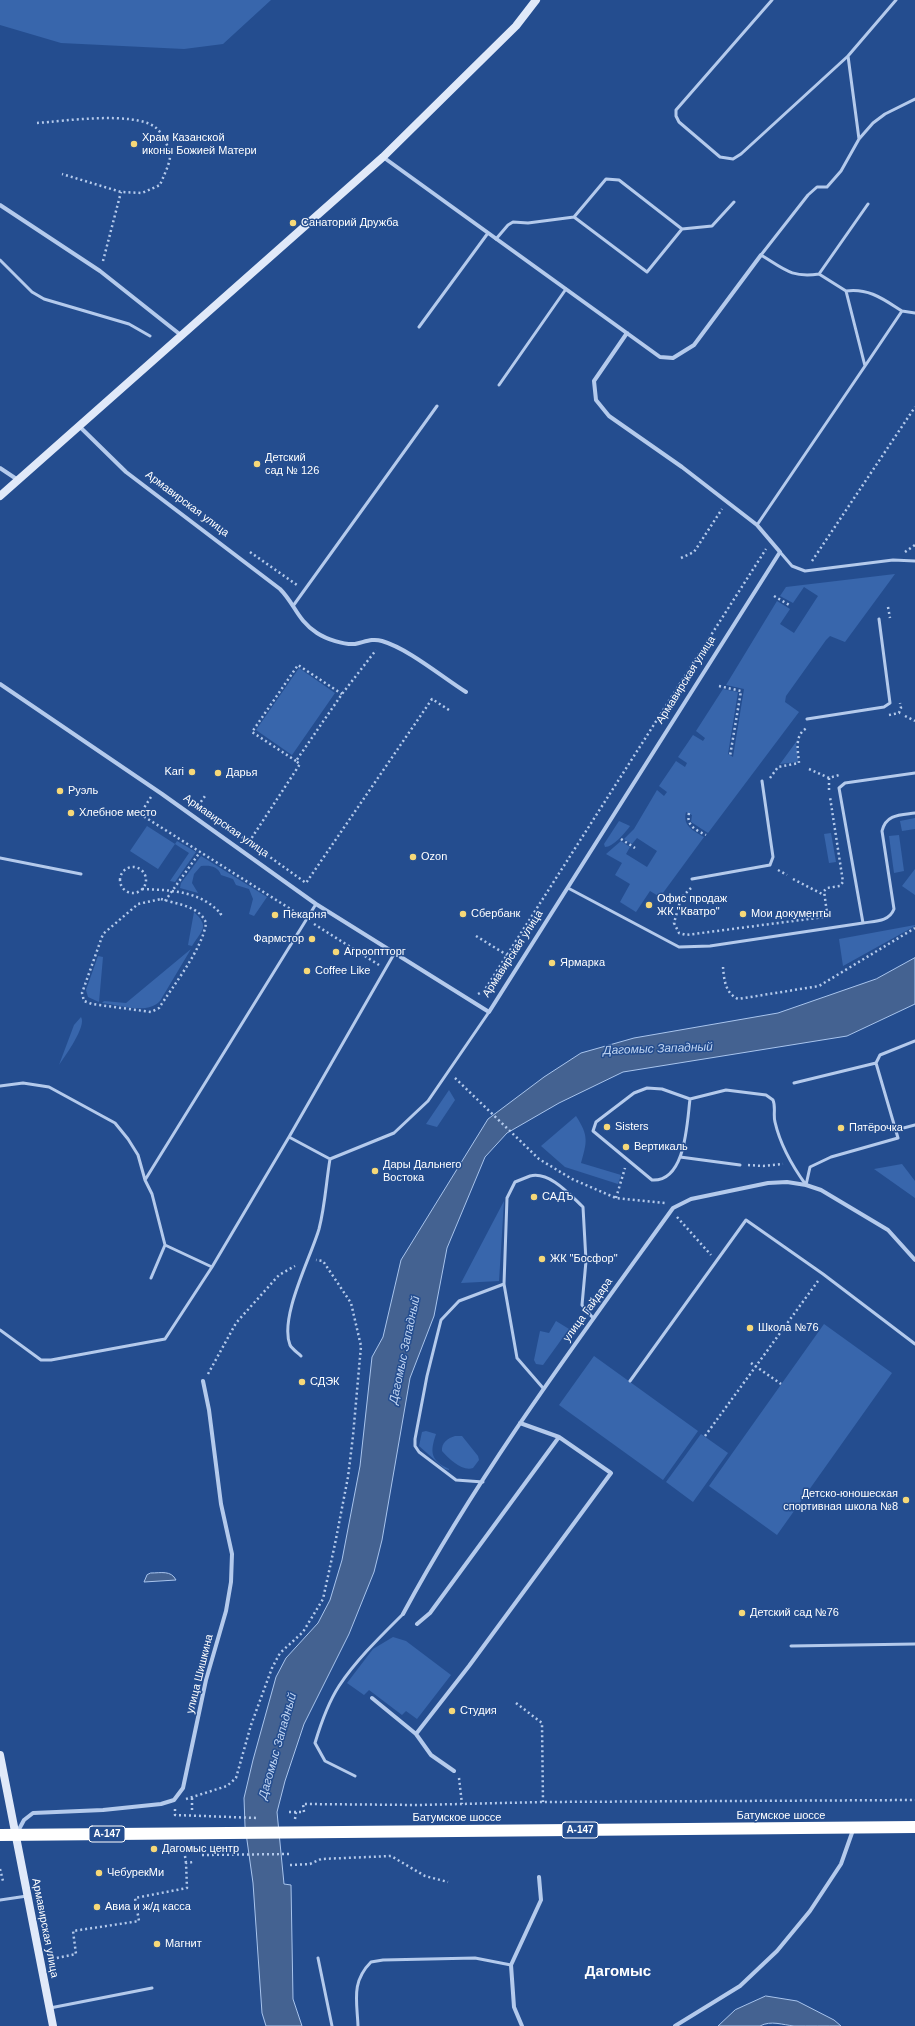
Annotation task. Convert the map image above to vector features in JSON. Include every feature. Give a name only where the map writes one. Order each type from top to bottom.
[{"type":"highway","name":"Батумское шоссе","points":[[0,1835],[915,1827]]},
{"type":"main road","points":[[0,496],[383,158],[511,31],[536,0]]},
{"type":"main road","name":"Армавирская улица","points":[[0,1755],[53,2026]]},
{"type":"street","points":[[383,158],[660,357],[673,358],[685,352],[694,345],[761,254]]},
{"type":"street","points":[[0,205],[100,271],[182,336]]},
{"type":"street","points":[[627,334],[594,381],[596,400],[609,416],[682,467],[757,525],[780,552]]},
{"type":"street","name":"Армавирская улица","points":[[78,426],[126,472],[280,589],[293,606],[300,619],[318,634],[333,640],[354,644],[372,639],[382,641],[400,649],[466,692]]},
{"type":"street","points":[[0,468],[18,480]]},
{"type":"street","name":"Армавирская улица","points":[[0,684],[156,790],[316,904],[489,1012],[780,552]]},
{"type":"street","name":"улица Гайдара","points":[[403,1614],[428,1568],[543,1388],[673,1208],[691,1199],[768,1183],[787,1182],[806,1185],[821,1190],[888,1230],[915,1260]]},
{"type":"street","name":"улица Шишкина","points":[[174,1800],[183,1788],[188,1773],[206,1680],[226,1611],[231,1582],[232,1554],[221,1504],[209,1410],[203,1381]]},
{"type":"street","points":[[416,1734],[469,1666],[611,1473],[559,1437],[520,1423]]},
{"type":"street","points":[[417,1624],[430,1613],[559,1437]]},
{"type":"street","points":[[372,1698],[416,1734],[431,1755],[454,1771]]},
{"type":"street","points":[[15,1835],[24,1820],[33,1813],[40,1811],[104,1810],[160,1804],[174,1800]]},
{"type":"street","points":[[675,2026],[740,1986],[777,1951],[810,1911],[841,1864],[854,1828]]},
{"type":"street","points":[[522,2026],[514,2008],[511,1965],[541,1900],[539,1877]]},
{"type":"lane","points":[[772,0],[676,110],[676,116],[679,122],[720,157],[733,159],[741,154],[848,56],[896,0]]},
{"type":"lane","points":[[848,56],[859,139]]},
{"type":"lane","points":[[915,99],[885,114],[873,123],[859,139],[841,171],[827,187],[817,187],[808,195],[761,254],[789,272],[803,276],[819,274],[846,291],[858,289],[870,292],[902,311],[915,313]]},
{"type":"lane","points":[[496,239],[508,225],[513,222],[528,223],[574,217],[606,179],[619,180],[682,229],[712,226],[734,202]]},
{"type":"lane","points":[[819,274],[868,204]]},
{"type":"lane","points":[[574,217],[647,272],[682,229]]},
{"type":"lane","points":[[419,327],[488,233]]},
{"type":"lane","points":[[0,260],[32,292],[44,299],[129,324],[150,336]]},
{"type":"lane","points":[[499,385],[566,290]]},
{"type":"lane","points":[[846,291],[866,366]]},
{"type":"lane","points":[[757,525],[902,311]]},
{"type":"lane","points":[[293,606],[437,406]]},
{"type":"lane","points":[[780,552],[792,566],[805,571],[893,560],[915,561]]},
{"type":"lane","points":[[807,719],[884,707],[890,703],[879,619]]},
{"type":"lane","points":[[863,923],[839,788],[845,783],[915,773]]},
{"type":"lane","points":[[692,879],[770,865],[773,858],[762,781]]},
{"type":"lane","points":[[568,888],[679,947],[710,946],[887,919],[892,915],[894,909],[882,831],[885,822],[895,816],[915,813]]},
{"type":"lane","points":[[0,858],[80,874]]},
{"type":"lane","points":[[145,1180],[316,904]]},
{"type":"lane","points":[[0,1330],[41,1360],[51,1360],[165,1339],[212,1267],[289,1137],[394,954]]},
{"type":"lane","points":[[330,1159],[394,1133],[428,1101],[489,1012]]},
{"type":"lane","points":[[806,1185],[810,1167],[831,1157],[898,1138],[876,1063],[880,1055],[915,1041]]},
{"type":"lane","points":[[794,1083],[876,1063]]},
{"type":"lane","points":[[0,1086],[23,1083],[49,1087],[115,1123],[138,1155],[145,1180],[152,1194],[165,1245],[151,1278]]},
{"type":"lane","points":[[690,1099],[684,1145],[680,1158],[667,1176],[660,1179],[652,1180],[595,1134],[593,1127],[596,1122],[628,1096],[640,1090],[662,1089],[690,1099],[726,1090],[770,1096],[774,1103],[774,1115],[777,1128],[792,1163],[806,1185]]},
{"type":"lane","points":[[896,1130],[915,1125]]},
{"type":"lane","points":[[289,1137],[330,1159]]},
{"type":"lane","points":[[680,1158],[740,1165]]},
{"type":"lane","points":[[301,1356],[291,1345],[289,1333],[298,1282],[308,1258],[324,1207],[330,1159]]},
{"type":"lane","points":[[543,1388],[517,1358],[504,1284],[507,1198],[515,1182],[531,1176],[544,1177],[562,1188],[583,1207],[586,1261],[582,1305],[593,1318]]},
{"type":"lane","points":[[630,1382],[746,1220],[823,1274],[915,1344]]},
{"type":"lane","points":[[165,1245],[212,1267]]},
{"type":"lane","points":[[483,1482],[456,1480],[419,1452],[415,1446],[427,1376],[441,1320],[459,1301],[504,1284]]},
{"type":"lane","points":[[355,1776],[325,1761],[315,1743],[324,1715],[339,1686],[376,1642],[403,1614]]},
{"type":"lane","points":[[791,1646],[915,1644]]},
{"type":"lane","points":[[0,1900],[27,1896]]},
{"type":"lane","points":[[318,1958],[332,2026]]},
{"type":"lane","points":[[358,2026],[357,1988],[359,1977],[371,1962],[383,1960],[475,1958],[511,1965]]},
{"type":"lane","points":[[50,2008],[152,1988]]},
{"type":"path","points":[[37,123],[127,118],[145,122],[156,127],[167,145],[170,157],[160,185],[142,193],[121,192],[62,174]]},
{"type":"path","points":[[100,271],[121,192]]},
{"type":"path","points":[[805,571],[915,407]]},
{"type":"path","points":[[680,558],[694,552],[726,502]]},
{"type":"path","points":[[472,993],[477,994],[484,991],[770,541]]},
{"type":"path","points":[[774,596],[791,606]]},
{"type":"path","points":[[888,607],[890,622]]},
{"type":"path","points":[[296,761],[342,694],[382,641]]},
{"type":"path","points":[[248,842],[300,764],[252,732],[298,665],[342,694]]},
{"type":"path","points":[[719,686],[741,691],[730,756]]},
{"type":"path","points":[[306,883],[432,699],[448,710]]},
{"type":"path","points":[[899,713],[901,708],[900,700]]},
{"type":"path","points":[[886,716],[899,713],[915,721]]},
{"type":"path","points":[[769,780],[778,767],[801,764],[798,738],[801,731],[807,727]]},
{"type":"path","points":[[809,769],[829,778]]},
{"type":"path","points":[[829,778],[833,776]]},
{"type":"path","points":[[694,886],[686,891],[681,898],[675,914],[674,923],[679,932],[686,935],[822,918],[827,912],[824,891],[827,888],[840,886],[843,882],[828,784],[829,778]]},
{"type":"path","points":[[156,790],[140,814],[385,969]]},
{"type":"path","points":[[198,806],[205,796]]},
{"type":"path","points":[[689,813],[688,818],[690,826],[706,835]]},
{"type":"path","points":[[621,839],[635,848]]},
{"type":"path","points":[[165,900],[200,852]]},
{"type":"path","points":[[778,870],[779,863]]},
{"type":"path","points":[[142,889],[146,882],[142,870],[134,868],[126,870],[120,881],[124,889],[131,893],[142,889],[172,891],[203,898],[221,914],[217,916]]},
{"type":"path","points":[[772,872],[778,870],[787,875]]},
{"type":"path","points":[[793,879],[824,895]]},
{"type":"path","points":[[161,899],[165,900],[194,909],[201,914],[206,923],[200,941],[159,1008],[151,1012],[92,1004],[84,1001],[82,993],[103,934],[138,904],[161,899]]},
{"type":"path","points":[[723,966],[725,983],[730,994],[738,999],[819,986],[915,928]]},
{"type":"path","points":[[476,936],[507,955]]},
{"type":"path","points":[[449,1072],[539,1159],[572,1178],[616,1198],[666,1203],[673,1208],[679,1219],[716,1261]]},
{"type":"path","points":[[740,1165],[763,1166],[792,1163]]},
{"type":"path","points":[[616,1198],[622,1177]]},
{"type":"path","points":[[174,1800],[192,1798],[227,1786],[236,1778],[251,1725],[272,1668],[280,1653],[303,1632],[323,1599],[335,1544],[353,1436],[360,1346],[351,1303],[322,1261],[308,1258],[279,1275],[236,1323],[203,1381]]},
{"type":"path","points":[[705,1436],[823,1274]]},
{"type":"path","points":[[750,1363],[782,1384]]},
{"type":"path","points":[[516,1703],[542,1723],[543,1802]]},
{"type":"path","points":[[454,1771],[460,1780],[462,1804]]},
{"type":"path","points":[[192,1798],[192,1813]]},
{"type":"path","points":[[289,1812],[304,1812],[303,1804],[915,1800]]},
{"type":"path","points":[[175,1812],[175,1815],[266,1818]]},
{"type":"path","points":[[290,1818],[296,1819],[296,1812]]},
{"type":"path","points":[[202,1855],[290,1854]]},
{"type":"path","points":[[52,1959],[76,1954],[73,1931],[139,1921],[135,1898],[187,1888],[185,1856]]},
{"type":"path","points":[[290,1865],[310,1864],[321,1859],[390,1856],[426,1876],[448,1882]]},
{"type":"path","points":[[186,1863],[193,1862]]},
{"type":"path","points":[[0,1868],[3,1881]]},
{"type":"shaded area","points":[[0,0],[271,0],[223,44],[184,49],[61,43],[0,25]]},
{"type":"shaded area","points":[[895,574],[845,642],[830,636],[826,640],[786,696],[785,702],[799,712],[708,833],[691,822],[692,815],[686,812],[685,817],[687,824],[690,828],[704,837],[660,897],[650,891],[636,912],[620,902],[630,884],[615,875],[622,863],[606,854],[621,841],[630,847],[626,854],[647,867],[657,851],[637,838],[632,844],[624,839],[634,829],[657,790],[664,796],[667,792],[659,786],[676,761],[685,767],[687,763],[678,757],[693,735],[703,741],[705,738],[696,731],[723,689],[738,692],[728,754],[733,757],[744,689],[726,685],[777,601],[790,609],[780,624],[794,633],[818,596],[804,587],[793,603],[780,596],[786,587]]},
{"type":"shaded area","points":[[299,668],[335,693],[292,755],[256,730]]},
{"type":"shaded area","points":[[796,742],[798,762],[780,764]]},
{"type":"shaded area","points":[[915,818],[915,829],[902,831],[900,821]]},
{"type":"shaded area","points":[[619,821],[630,826],[612,845],[605,847],[604,844]]},
{"type":"shaded area","points":[[147,826],[175,844],[158,869],[130,851]]},
{"type":"shaded area","points":[[831,833],[836,862],[829,863],[824,834]]},
{"type":"shaded area","points":[[899,835],[904,871],[894,873],[889,836]]},
{"type":"shaded area","points":[[177,841],[196,852],[175,882],[170,881],[189,853],[175,844]]},
{"type":"shaded area","points":[[201,856],[267,897],[254,916],[249,914],[253,899],[249,889],[236,885],[233,879],[221,875],[216,868],[201,866],[194,874],[192,883],[198,893],[180,888],[181,883]]},
{"type":"shaded area","points":[[915,869],[915,895],[902,886]]},
{"type":"shaded area","points":[[194,912],[202,921],[203,929],[192,946],[188,945]]},
{"type":"shaded area","points":[[915,926],[843,966],[839,939]]},
{"type":"shaded area","points":[[191,949],[160,1001],[155,1005],[148,1008],[133,1008],[102,1003],[104,1001],[126,1003]]},
{"type":"shaded area","points":[[98,956],[103,957],[99,1002],[88,997],[86,990]]},
{"type":"shaded area","points":[[81,1017],[81,1027],[78,1034],[59,1065],[74,1025]]},
{"type":"shaded area","points":[[449,1090],[455,1100],[437,1127],[426,1124]]},
{"type":"shaded area","points":[[576,1116],[583,1129],[586,1139],[585,1150],[581,1163],[621,1175],[618,1184],[565,1167],[541,1146]]},
{"type":"shaded area","points":[[902,1164],[915,1181],[915,1198],[874,1169]]},
{"type":"shaded area","points":[[504,1201],[499,1281],[461,1283]]},
{"type":"shaded area","points":[[556,1321],[569,1329],[543,1365],[536,1364],[534,1360],[540,1331],[549,1333]]},
{"type":"shaded area","points":[[824,1324],[892,1373],[777,1535],[709,1486]]},
{"type":"shaded area","points":[[594,1356],[698,1431],[663,1480],[559,1405]]},
{"type":"shaded area","points":[[426,1431],[436,1434],[432,1451],[433,1455],[438,1462],[449,1470],[445,1469],[419,1446],[422,1432]]},
{"type":"shaded area","points":[[701,1434],[728,1453],[693,1502],[666,1482]]},
{"type":"shaded area","points":[[455,1436],[462,1436],[478,1456],[479,1460],[473,1468],[469,1469],[461,1466],[452,1461],[442,1451],[446,1441]]},
{"type":"shaded area","points":[[393,1637],[406,1641],[451,1675],[417,1719],[406,1711],[402,1715],[369,1690],[364,1695],[347,1683],[373,1649]]},
{"type":"water","name":"Дагомыс Западный","points":[[915,958],[915,1004],[847,1036],[623,1072],[559,1103],[507,1133],[485,1157],[447,1248],[434,1316],[410,1378],[382,1540],[374,1572],[349,1634],[304,1724],[285,1781],[277,1812],[284,1884],[291,1885],[293,1999],[302,2026],[266,2026],[262,2013],[253,1883],[245,1826],[244,1798],[276,1677],[286,1658],[318,1623],[330,1600],[342,1560],[360,1466],[372,1357],[383,1337],[401,1260],[488,1119],[544,1077],[581,1053],[634,1038],[778,1013],[876,979]]},
{"type":"water","points":[[151,1573],[169,1573],[176,1580],[144,1582],[147,1575]]},
{"type":"water","points":[[766,1996],[797,2001],[834,2020],[841,2026],[794,2026],[768,2023],[760,2026],[718,2026],[735,2010]]},
{"type":"place","name":"Храм Казанской иконы Божией Матери","points":[[134,144]]},
{"type":"place","name":"Санаторий Дружба","points":[[293,223]]},
{"type":"place","name":"Детский сад № 126","points":[[257,464]]},
{"type":"place","name":"Kari","points":[[192,772]]},
{"type":"place","name":"Дарья","points":[[218,773]]},
{"type":"place","name":"Руэль","points":[[60,791]]},
{"type":"place","name":"Хлебное место","points":[[71,813]]},
{"type":"place","name":"Ozon","points":[[413,857]]},
{"type":"place","name":"Офис продаж ЖК \"Кватро\"","points":[[649,905]]},
{"type":"place","name":"Сбербанк","points":[[463,914]]},
{"type":"place","name":"Мои документы","points":[[743,914]]},
{"type":"place","name":"Пекарня","points":[[275,915]]},
{"type":"place","name":"Фармстор","points":[[312,939]]},
{"type":"place","name":"Агрооптторг","points":[[336,952]]},
{"type":"place","name":"Ярмарка","points":[[552,963]]},
{"type":"place","name":"Coffee Like","points":[[307,971]]},
{"type":"place","name":"Sisters","points":[[607,1127]]},
{"type":"place","name":"Пятёрочка","points":[[841,1128]]},
{"type":"place","name":"Вертикаль","points":[[626,1147]]},
{"type":"place","name":"Дары Дальнего Востока","points":[[375,1171]]},
{"type":"place","name":"САДЪ","points":[[534,1197]]},
{"type":"place","name":"ЖК \"Босфор\"","points":[[542,1259]]},
{"type":"place","name":"Школа №76","points":[[750,1328]]},
{"type":"place","name":"СДЭК","points":[[302,1382]]},
{"type":"place","name":"Детско-юношеская спортивная школа №8","points":[[906,1500]]},
{"type":"place","name":"Детский сад №76","points":[[742,1613]]},
{"type":"place","name":"Студия","points":[[452,1711]]},
{"type":"place","name":"Дагомыс центр","points":[[154,1849]]},
{"type":"place","name":"ЧебурекМи","points":[[99,1873]]},
{"type":"place","name":"Авиа и ж/д касса","points":[[97,1907]]},
{"type":"place","name":"Магнит","points":[[157,1944]]},
{"type":"district","name":"Дагомыс","points":[[618,1972]]}]
